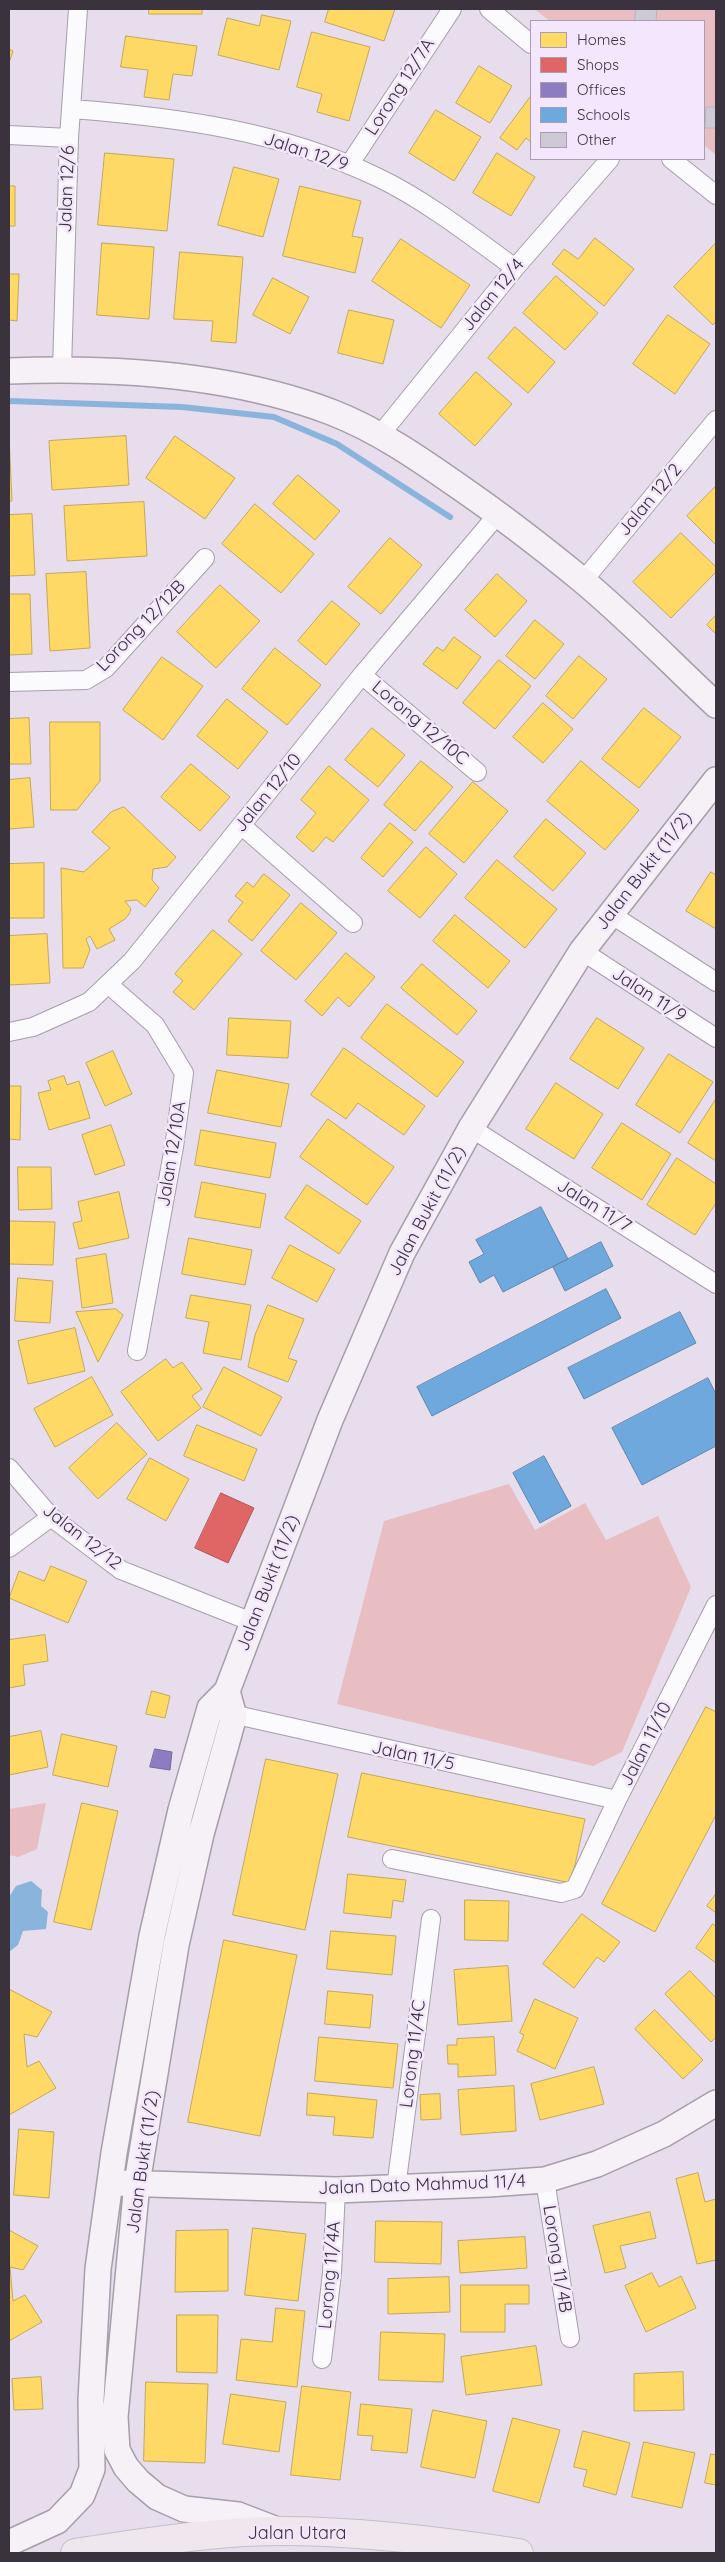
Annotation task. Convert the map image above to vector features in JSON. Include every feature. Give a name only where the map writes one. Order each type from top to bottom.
[{"type":"main road","name":"Jalan Utara","points":[[76,2553],[167,2539],[280,2531],[346,2532],[468,2549],[519,2553]]},
{"type":"street","name":"Jalan 12/6","points":[[62,369],[69,138],[78,9]]},
{"type":"street","name":"Lorong 12/7A","points":[[348,165],[452,9]]},
{"type":"street","points":[[489,9],[530,43]]},
{"type":"street","name":"Jalan 12/9","points":[[71,109],[153,116],[222,126],[315,151],[380,178],[439,214],[515,268]]},
{"type":"street","points":[[9,135],[69,138]]},
{"type":"street","name":"Jalan 12/4","points":[[380,435],[515,268],[609,160]]},
{"type":"street","points":[[672,160],[716,195]]},
{"type":"street","points":[[9,370],[62,369],[190,379],[264,391],[332,412],[380,435],[498,514],[583,581],[716,705]]},
{"type":"street","name":"Jalan 12/2","points":[[583,581],[716,420]]},
{"type":"street","name":"Jalan 12/10","points":[[9,1032],[33,1027],[89,1002],[144,946],[362,675],[498,514]]},
{"type":"street","name":"Lorong 12/12B","points":[[9,682],[86,680],[106,668],[205,558]]},
{"type":"street","name":"Lorong 12/10C","points":[[362,675],[477,772]]},
{"type":"street","name":"Jalan Bukit (11/2)","points":[[9,2543],[57,2521],[82,2495],[92,2469],[91,2400],[98,2278],[110,2182],[152,1936],[181,1810],[219,1700],[252,1622],[330,1420],[402,1253],[471,1128],[582,951],[716,780]]},
{"type":"street","points":[[242,825],[353,923]]},
{"type":"street","points":[[610,913],[716,982]]},
{"type":"street","name":"Jalan 11/9","points":[[582,951],[716,1038]]},
{"type":"street","name":"Jalan 12/10A","points":[[108,984],[155,1025],[184,1073],[174,1146],[137,1351]]},
{"type":"street","name":"Jalan 11/7","points":[[471,1128],[716,1284]]},
{"type":"street","name":"Jalan 12/12","points":[[9,1468],[50,1517],[121,1570],[252,1622]]},
{"type":"street","points":[[9,1548],[50,1517]]},
{"type":"street","name":"Jalan 11/10","points":[[392,1859],[561,1893],[569,1892],[579,1884],[617,1800],[716,1605]]},
{"type":"street","points":[[219,1700],[234,1716]]},
{"type":"street","name":"Jalan Bukit (11/2)","points":[[234,1716],[201,1834],[176,1945],[137,2183],[115,2417],[117,2450],[126,2467],[138,2481],[158,2497],[184,2510],[238,2515],[280,2531]]},
{"type":"street","name":"Jalan 11/5","points":[[234,1716],[617,1800]]},
{"type":"street","name":"Lorong 11/4C","points":[[396,2188],[431,1919]]},
{"type":"street","name":"Jalan Dato Mahmud 11/4","points":[[110,2182],[336,2190],[545,2180],[597,2164],[664,2134],[716,2103]]},
{"type":"street","name":"Lorong 11/4B","points":[[545,2180],[570,2338]]},
{"type":"street","name":"Lorong 11/4A","points":[[322,2359],[332,2273],[336,2190]]},
{"type":"shaded area","points":[[534,9],[716,9],[716,155],[705,146],[705,20],[549,20]]},
{"type":"shaded area","points":[[509,1484],[535,1530],[585,1503],[606,1540],[658,1516],[691,1587],[622,1752],[593,1766],[337,1704],[384,1521]]},
{"type":"shaded area","points":[[46,1803],[37,1849],[18,1857],[9,1855],[9,1809]]},
{"type":"water","points":[[31,1881],[42,1890],[41,1906],[48,1912],[46,1929],[23,1931],[18,1945],[9,1952],[9,1897],[16,1886]]},
{"type":"building: Homes","points":[[149,9],[202,9],[202,14],[149,14]]},
{"type":"building: Homes","points":[[329,9],[395,9],[384,41],[325,22]]},
{"type":"building: Homes","points":[[262,15],[291,21],[279,70],[218,55],[227,18],[259,26]]},
{"type":"building: Homes","points":[[312,32],[370,47],[349,121],[317,112],[322,94],[297,87]]},
{"type":"building: Homes","points":[[126,36],[197,46],[192,76],[173,74],[169,100],[144,97],[148,70],[121,67]]},
{"type":"building: Homes","points":[[9,49],[13,51],[9,63]]},
{"type":"building: Homes","points":[[479,66],[512,86],[490,123],[456,103]]},
{"type":"building: Homes","points":[[530,97],[530,141],[526,138],[517,150],[500,138]]},
{"type":"building: Homes","points":[[436,110],[481,137],[454,181],[409,153]]},
{"type":"building: Homes","points":[[105,153],[174,159],[167,231],[98,225]]},
{"type":"building: Homes","points":[[497,153],[535,177],[511,216],[473,193]]},
{"type":"building: Homes","points":[[234,167],[279,179],[263,237],[218,225]]},
{"type":"building: Homes","points":[[9,186],[15,186],[15,226],[9,226]]},
{"type":"building: Homes","points":[[300,186],[361,201],[352,236],[363,238],[355,273],[283,256]]},
{"type":"building: Homes","points":[[595,238],[634,269],[604,306],[552,264],[564,249],[578,259]]},
{"type":"building: Homes","points":[[401,239],[470,285],[441,328],[372,281]]},
{"type":"building: Homes","points":[[102,243],[154,247],[149,319],[97,315]]},
{"type":"building: Homes","points":[[716,243],[716,321],[713,325],[674,287]]},
{"type":"building: Homes","points":[[180,252],[243,257],[236,343],[211,341],[213,321],[174,319]]},
{"type":"building: Homes","points":[[9,274],[19,274],[17,321],[9,320]]},
{"type":"building: Homes","points":[[556,276],[598,313],[565,350],[523,313]]},
{"type":"building: Homes","points":[[273,278],[309,297],[290,334],[253,315]]},
{"type":"building: Homes","points":[[349,310],[394,320],[383,364],[338,353]]},
{"type":"building: Homes","points":[[668,315],[710,344],[675,394],[633,364]]},
{"type":"building: Homes","points":[[515,327],[555,362],[528,393],[488,358]]},
{"type":"building: Homes","points":[[476,372],[512,404],[475,446],[439,414]]},
{"type":"building: Homes","points":[[9,436],[12,501],[9,501]]},
{"type":"building: Homes","points":[[126,436],[129,485],[52,490],[49,441]]},
{"type":"building: Homes","points":[[175,436],[235,478],[205,519],[146,478]]},
{"type":"building: Homes","points":[[298,475],[340,511],[315,540],[273,504]]},
{"type":"building: Homes","points":[[716,486],[716,545],[687,516]]},
{"type":"building: Homes","points":[[144,502],[147,556],[67,561],[64,506]]},
{"type":"building: Homes","points":[[255,504],[314,554],[281,593],[222,544]]},
{"type":"building: Homes","points":[[32,514],[35,575],[9,576],[9,515]]},
{"type":"building: Homes","points":[[681,533],[716,567],[716,572],[671,618],[633,582]]},
{"type":"building: Homes","points":[[390,538],[422,565],[381,614],[348,587]]},
{"type":"building: Homes","points":[[86,572],[90,648],[50,651],[46,574]]},
{"type":"building: Homes","points":[[497,574],[527,601],[495,637],[465,610]]},
{"type":"building: Homes","points":[[220,585],[260,621],[216,668],[177,632]]},
{"type":"building: Homes","points":[[9,594],[30,594],[32,654],[9,655]]},
{"type":"building: Homes","points":[[332,601],[360,624],[326,665],[298,641]]},
{"type":"building: Homes","points":[[716,615],[716,634],[707,625]]},
{"type":"building: Homes","points":[[535,620],[564,644],[535,679],[506,656]]},
{"type":"building: Homes","points":[[454,637],[481,657],[457,689],[423,664],[437,647],[443,651]]},
{"type":"building: Homes","points":[[275,648],[321,685],[287,725],[242,689]]},
{"type":"building: Homes","points":[[579,656],[607,679],[573,719],[546,696]]},
{"type":"building: Homes","points":[[162,657],[203,686],[163,740],[123,710]]},
{"type":"building: Homes","points":[[499,660],[531,686],[495,729],[463,703]]},
{"type":"building: Homes","points":[[227,699],[268,732],[238,769],[197,736]]},
{"type":"building: Homes","points":[[543,703],[573,729],[543,763],[513,737]]},
{"type":"building: Homes","points":[[644,708],[681,737],[639,788],[602,759]]},
{"type":"building: Homes","points":[[29,718],[31,764],[9,764],[9,719]]},
{"type":"building: Homes","points":[[50,722],[100,722],[100,781],[77,810],[51,810]]},
{"type":"building: Homes","points":[[372,728],[405,755],[378,787],[345,760]]},
{"type":"building: Homes","points":[[421,761],[453,787],[415,831],[384,805]]},
{"type":"building: Homes","points":[[581,761],[639,810],[605,850],[547,801]]},
{"type":"building: Homes","points":[[191,764],[230,797],[200,831],[161,797]]},
{"type":"building: Homes","points":[[329,766],[369,800],[333,842],[326,837],[313,852],[296,837],[316,813],[301,800]]},
{"type":"building: Homes","points":[[30,778],[34,827],[9,829],[9,780]]},
{"type":"building: Homes","points":[[473,782],[508,811],[464,863],[429,834]]},
{"type":"building: Homes","points":[[124,807],[176,857],[167,867],[153,869],[152,880],[159,888],[145,907],[137,900],[125,901],[131,909],[129,914],[125,919],[109,929],[115,940],[97,949],[90,936],[86,939],[90,950],[83,968],[63,968],[61,868],[84,872],[110,848],[92,832],[111,812]]},
{"type":"building: Homes","points":[[546,819],[586,853],[553,891],[514,857]]},
{"type":"building: Homes","points":[[390,823],[413,842],[383,877],[361,858]]},
{"type":"building: Homes","points":[[426,847],[457,874],[420,918],[388,891]]},
{"type":"building: Homes","points":[[497,860],[557,909],[525,948],[465,898]]},
{"type":"building: Homes","points":[[44,863],[44,918],[9,918],[9,864]]},
{"type":"building: Homes","points":[[711,872],[716,875],[716,929],[686,911]]},
{"type":"building: Homes","points":[[264,874],[290,895],[252,941],[228,921],[243,902],[235,896],[247,882],[253,887]]},
{"type":"building: Homes","points":[[301,903],[337,933],[296,980],[261,951]]},
{"type":"building: Homes","points":[[455,915],[510,961],[488,988],[433,941]]},
{"type":"building: Homes","points":[[213,930],[242,954],[194,1010],[173,992],[183,981],[175,974]]},
{"type":"building: Homes","points":[[47,934],[50,983],[9,985],[9,936]]},
{"type":"building: Homes","points":[[346,953],[375,977],[349,1007],[338,997],[322,1016],[305,1001]]},
{"type":"building: Homes","points":[[422,964],[477,1011],[457,1035],[401,988]]},
{"type":"building: Homes","points":[[387,1004],[464,1062],[437,1097],[361,1038]]},
{"type":"building: Homes","points":[[229,1018],[291,1021],[288,1058],[227,1055]]},
{"type":"building: Homes","points":[[597,1018],[644,1048],[618,1089],[570,1059]]},
{"type":"building: Homes","points":[[344,1048],[425,1106],[404,1135],[358,1103],[346,1119],[311,1095]]},
{"type":"building: Homes","points":[[113,1051],[132,1094],[105,1106],[86,1063]]},
{"type":"building: Homes","points":[[669,1054],[713,1082],[680,1133],[636,1105]]},
{"type":"building: Homes","points":[[217,1070],[289,1084],[281,1127],[208,1113]]},
{"type":"building: Homes","points":[[64,1076],[67,1085],[79,1081],[90,1118],[49,1130],[38,1093],[51,1090],[48,1081]]},
{"type":"building: Homes","points":[[556,1083],[603,1114],[574,1159],[526,1129]]},
{"type":"building: Homes","points":[[9,1086],[21,1086],[20,1140],[9,1139]]},
{"type":"building: Homes","points":[[716,1099],[716,1161],[688,1143]]},
{"type":"building: Homes","points":[[328,1119],[394,1167],[367,1205],[300,1157]]},
{"type":"building: Homes","points":[[622,1123],[671,1154],[642,1200],[592,1168]]},
{"type":"building: Homes","points":[[111,1125],[125,1165],[95,1175],[82,1135]]},
{"type":"building: Homes","points":[[201,1130],[276,1143],[270,1178],[195,1165]]},
{"type":"building: Homes","points":[[677,1158],[716,1184],[716,1203],[695,1235],[647,1205]]},
{"type":"building: Homes","points":[[18,1167],[51,1167],[52,1209],[19,1210]]},
{"type":"building: Homes","points":[[202,1182],[266,1194],[260,1228],[195,1217]]},
{"type":"building: Homes","points":[[307,1185],[361,1221],[339,1254],[285,1218]]},
{"type":"building: Homes","points":[[119,1192],[129,1238],[79,1249],[73,1223],[82,1221],[78,1202]]},
{"type":"building: Homes","points":[[9,1221],[55,1222],[53,1265],[9,1264]]},
{"type":"building: Homes","points":[[189,1238],[252,1250],[245,1285],[182,1274]]},
{"type":"building: Homes","points":[[290,1245],[335,1269],[317,1302],[272,1278]]},
{"type":"building: Homes","points":[[106,1254],[113,1303],[82,1308],[76,1259]]},
{"type":"building: Homes","points":[[18,1278],[53,1281],[50,1323],[15,1321]]},
{"type":"building: Homes","points":[[191,1295],[251,1305],[241,1360],[203,1353],[209,1322],[186,1318]]},
{"type":"building: Homes","points":[[268,1305],[304,1319],[288,1358],[297,1361],[288,1382],[248,1367],[255,1335]]},
{"type":"building: Homes","points":[[116,1309],[123,1315],[98,1362],[76,1312]]},
{"type":"building: Homes","points":[[75,1328],[85,1371],[28,1384],[18,1341]]},
{"type":"building: Homes","points":[[166,1359],[173,1368],[182,1362],[202,1389],[192,1396],[201,1408],[158,1441],[121,1392]]},
{"type":"building: Homes","points":[[224,1367],[282,1397],[261,1436],[203,1407]]},
{"type":"building: Homes","points":[[92,1377],[113,1415],[55,1447],[34,1409]]},
{"type":"building: Homes","points":[[117,1423],[147,1454],[98,1499],[69,1468]]},
{"type":"building: Homes","points":[[197,1425],[257,1449],[244,1481],[184,1456]]},
{"type":"building: Homes","points":[[150,1458],[189,1479],[166,1521],[127,1499]]},
{"type":"building: Homes","points":[[51,1566],[87,1581],[68,1623],[9,1598],[19,1571],[44,1581]]},
{"type":"building: Homes","points":[[45,1635],[48,1661],[23,1665],[25,1685],[9,1688],[9,1640]]},
{"type":"building: Homes","points":[[152,1691],[170,1696],[165,1718],[146,1714]]},
{"type":"building: Homes","points":[[706,1707],[716,1712],[716,1815],[655,1932],[602,1904]]},
{"type":"building: Homes","points":[[41,1731],[48,1767],[9,1775],[9,1737]]},
{"type":"building: Homes","points":[[62,1734],[117,1746],[108,1787],[53,1775]]},
{"type":"building: Homes","points":[[266,1759],[338,1774],[305,1930],[233,1915]]},
{"type":"building: Homes","points":[[362,1773],[585,1819],[571,1883],[348,1837]]},
{"type":"building: Homes","points":[[82,1803],[118,1811],[91,1930],[54,1922]]},
{"type":"building: Homes","points":[[348,1874],[406,1880],[403,1902],[393,1900],[391,1918],[344,1913]]},
{"type":"building: Homes","points":[[716,1894],[716,1913],[707,1906]]},
{"type":"building: Homes","points":[[465,1900],[509,1901],[508,1941],[465,1940]]},
{"type":"building: Homes","points":[[582,1914],[620,1942],[604,1962],[597,1957],[574,1988],[543,1964]]},
{"type":"building: Homes","points":[[713,1924],[716,1927],[716,1963],[696,1948]]},
{"type":"building: Homes","points":[[331,1931],[396,1936],[392,1975],[327,1969]]},
{"type":"building: Homes","points":[[224,1940],[297,1955],[260,2136],[188,2122]]},
{"type":"building: Homes","points":[[508,1966],[512,2021],[458,2025],[454,1970]]},
{"type":"building: Homes","points":[[690,1971],[716,1998],[716,2037],[711,2042],[665,1994]]},
{"type":"building: Homes","points":[[9,1989],[52,2012],[37,2037],[24,2034],[27,2067],[39,2061],[56,2088],[9,2115]]},
{"type":"building: Homes","points":[[328,1991],[373,1995],[370,2028],[325,2024]]},
{"type":"building: Homes","points":[[535,1999],[578,2018],[555,2069],[517,2051],[524,2035],[520,2033]]},
{"type":"building: Homes","points":[[655,2010],[703,2060],[683,2079],[635,2029]]},
{"type":"building: Homes","points":[[319,2037],[398,2044],[393,2088],[315,2081]]},
{"type":"building: Homes","points":[[494,2037],[496,2075],[458,2077],[458,2064],[448,2064],[447,2045],[457,2045],[457,2039]]},
{"type":"building: Homes","points":[[594,2067],[604,2104],[540,2120],[531,2084]]},
{"type":"building: Homes","points":[[514,2086],[516,2131],[461,2135],[458,2090]]},
{"type":"building: Homes","points":[[308,2093],[377,2100],[373,2138],[333,2135],[335,2117],[307,2115]]},
{"type":"building: Homes","points":[[440,2094],[441,2119],[421,2120],[420,2095]]},
{"type":"building: Homes","points":[[19,2129],[54,2132],[49,2198],[14,2195]]},
{"type":"building: Homes","points":[[698,2173],[705,2202],[716,2199],[716,2260],[697,2264],[676,2179]]},
{"type":"building: Homes","points":[[650,2212],[656,2238],[620,2246],[626,2268],[605,2273],[593,2226]]},
{"type":"building: Homes","points":[[376,2221],[442,2222],[441,2264],[375,2262]]},
{"type":"building: Homes","points":[[253,2228],[306,2234],[298,2301],[245,2295]]},
{"type":"building: Homes","points":[[9,2230],[38,2246],[23,2270],[10,2267],[13,2301],[25,2295],[42,2322],[9,2341]]},
{"type":"building: Homes","points":[[228,2230],[228,2291],[175,2292],[176,2231]]},
{"type":"building: Homes","points":[[525,2237],[527,2268],[460,2273],[458,2241]]},
{"type":"building: Homes","points":[[652,2273],[659,2287],[681,2276],[696,2308],[646,2332],[625,2286]]},
{"type":"building: Homes","points":[[449,2277],[450,2312],[388,2314],[388,2279]]},
{"type":"building: Homes","points":[[461,2285],[529,2285],[529,2304],[505,2304],[505,2332],[461,2332]]},
{"type":"building: Homes","points":[[276,2308],[305,2311],[297,2387],[236,2380],[241,2339],[272,2342]]},
{"type":"building: Homes","points":[[177,2315],[218,2315],[217,2373],[177,2372]]},
{"type":"building: Homes","points":[[381,2332],[445,2334],[443,2382],[379,2380]]},
{"type":"building: Homes","points":[[536,2346],[542,2385],[466,2395],[461,2357]]},
{"type":"building: Homes","points":[[683,2372],[684,2410],[634,2411],[634,2374]]},
{"type":"building: Homes","points":[[41,2377],[43,2409],[14,2410],[12,2379]]},
{"type":"building: Homes","points":[[146,2382],[208,2384],[205,2463],[144,2461]]},
{"type":"building: Homes","points":[[302,2386],[351,2392],[340,2480],[291,2475]]},
{"type":"building: Homes","points":[[231,2394],[286,2402],[279,2452],[223,2444]]},
{"type":"building: Homes","points":[[361,2404],[412,2409],[407,2453],[371,2450],[373,2436],[358,2435]]},
{"type":"building: Homes","points":[[433,2410],[487,2421],[475,2478],[421,2467]]},
{"type":"building: Homes","points":[[513,2418],[560,2430],[539,2503],[493,2491]]},
{"type":"building: Homes","points":[[583,2431],[630,2443],[616,2495],[583,2486],[587,2470],[574,2467]]},
{"type":"building: Homes","points":[[644,2442],[695,2453],[682,2508],[632,2497]]},
{"type":"building: Homes","points":[[711,2454],[716,2455],[716,2485],[705,2483]]},
{"type":"building: Shops","points":[[221,1493],[254,1508],[228,1563],[195,1548]]},
{"type":"building: Offices","points":[[155,1749],[172,1752],[170,1770],[150,1767]]},
{"type":"building: Schools","points":[[541,1207],[568,1259],[503,1292],[494,1275],[480,1283],[469,1262],[484,1254],[476,1240]]},
{"type":"building: Schools","points":[[601,1242],[613,1266],[565,1291],[553,1267]]},
{"type":"building: Schools","points":[[606,1289],[621,1318],[432,1416],[417,1387]]},
{"type":"building: Schools","points":[[680,1312],[696,1343],[584,1399],[568,1368]]},
{"type":"building: Schools","points":[[708,1378],[716,1394],[716,1446],[642,1485],[612,1428]]},
{"type":"building: Schools","points":[[544,1456],[571,1506],[540,1523],[513,1473]]},
{"type":"building: Other","points":[[636,9],[657,9],[656,20],[635,20]]},
{"type":"building: Other","points":[[706,107],[716,107],[716,128],[705,128]]},
{"type":"waterway","points":[[9,401],[182,407],[274,417],[337,444],[450,517]]}]
